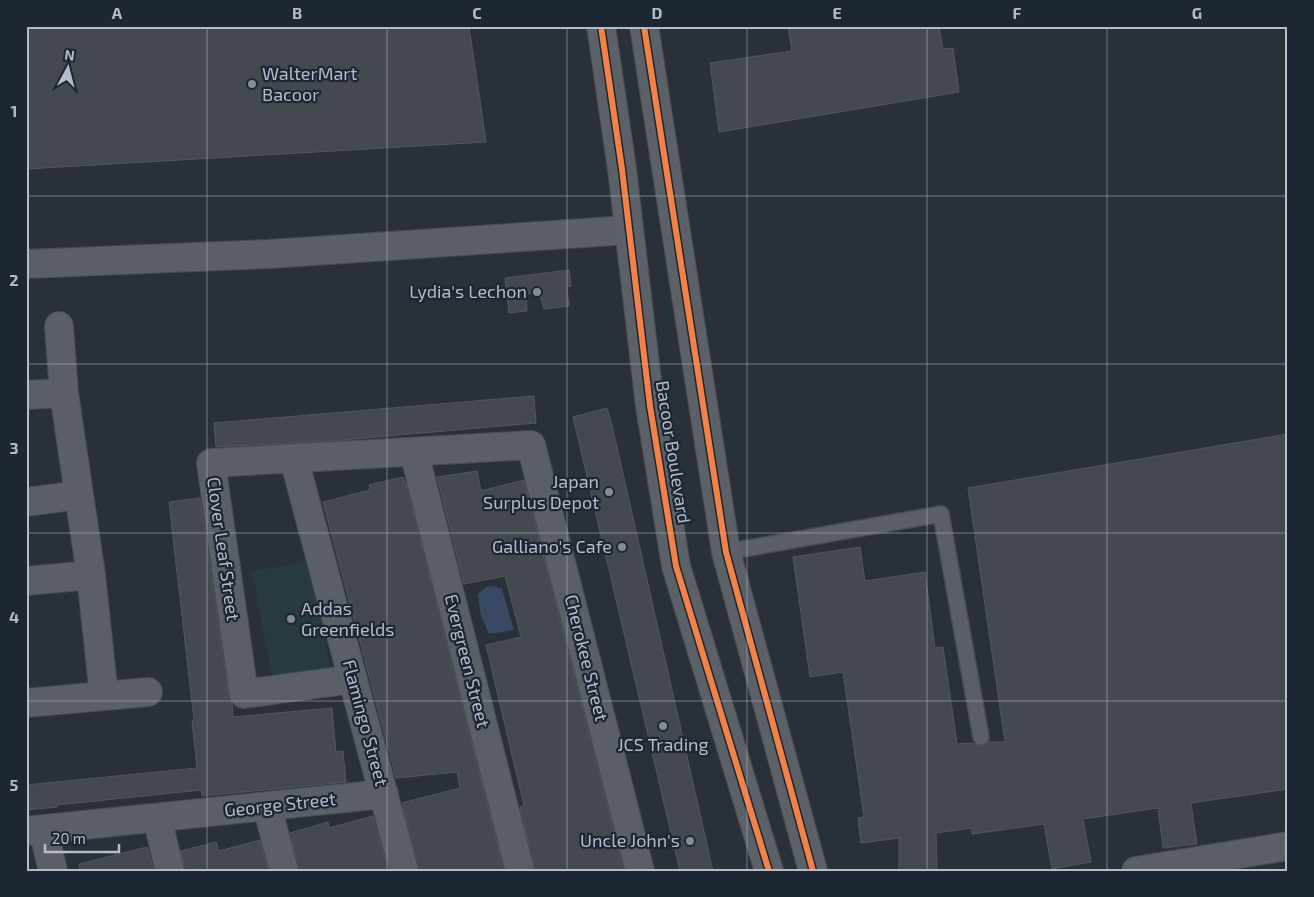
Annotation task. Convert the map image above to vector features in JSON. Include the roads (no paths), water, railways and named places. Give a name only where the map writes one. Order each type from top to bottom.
[{"type":"main road","name":"Bacoor Boulevard","points":[[601,26],[629,230],[650,406],[676,566],[769,871]]},
{"type":"main road","name":"Bacoor Boulevard","points":[[644,26],[726,552],[813,871]]},
{"type":"street","points":[[26,264],[269,254],[629,230]]},
{"type":"street","points":[[59,326],[64,393],[91,575],[104,696]]},
{"type":"street","points":[[26,395],[64,393]]},
{"type":"street","name":"Clover Leaf Street","points":[[353,680],[244,694],[211,463],[531,445]]},
{"type":"street","name":"Cherokee Street","points":[[531,445],[640,871]]},
{"type":"street","name":"Evergreen Street","points":[[414,452],[520,871]]},
{"type":"street","name":"Flamingo Street","points":[[294,458],[404,871]]},
{"type":"street","points":[[26,502],[79,496]]},
{"type":"street","points":[[26,581],[91,575]]},
{"type":"street","points":[[26,703],[148,692]]},
{"type":"street","name":"George Street","points":[[34,830],[384,794]]},
{"type":"street","points":[[267,806],[284,871]]},
{"type":"street","points":[[157,818],[170,871]]},
{"type":"street","points":[[34,830],[53,871]]},
{"type":"street","points":[[1136,871],[1288,846]]},
{"type":"lane","points":[[726,552],[940,514],[981,737]]},
{"type":"water","points":[[495,586],[502,589],[514,630],[489,634],[481,616],[478,594],[486,587]]},
{"type":"place","name":"WalterMart Bacoor","points":[[252,84]]},
{"type":"place","name":"Lydia's Lechon","points":[[537,292]]},
{"type":"place","name":"Japan Surplus Depot","points":[[609,492]]},
{"type":"place","name":"Galliano's Cafe","points":[[622,547]]},
{"type":"place","name":"Addas Greenfields","points":[[291,619]]},
{"type":"place","name":"JCS Trading","points":[[663,726]]},
{"type":"place","name":"Uncle John's","points":[[690,841]]}]
